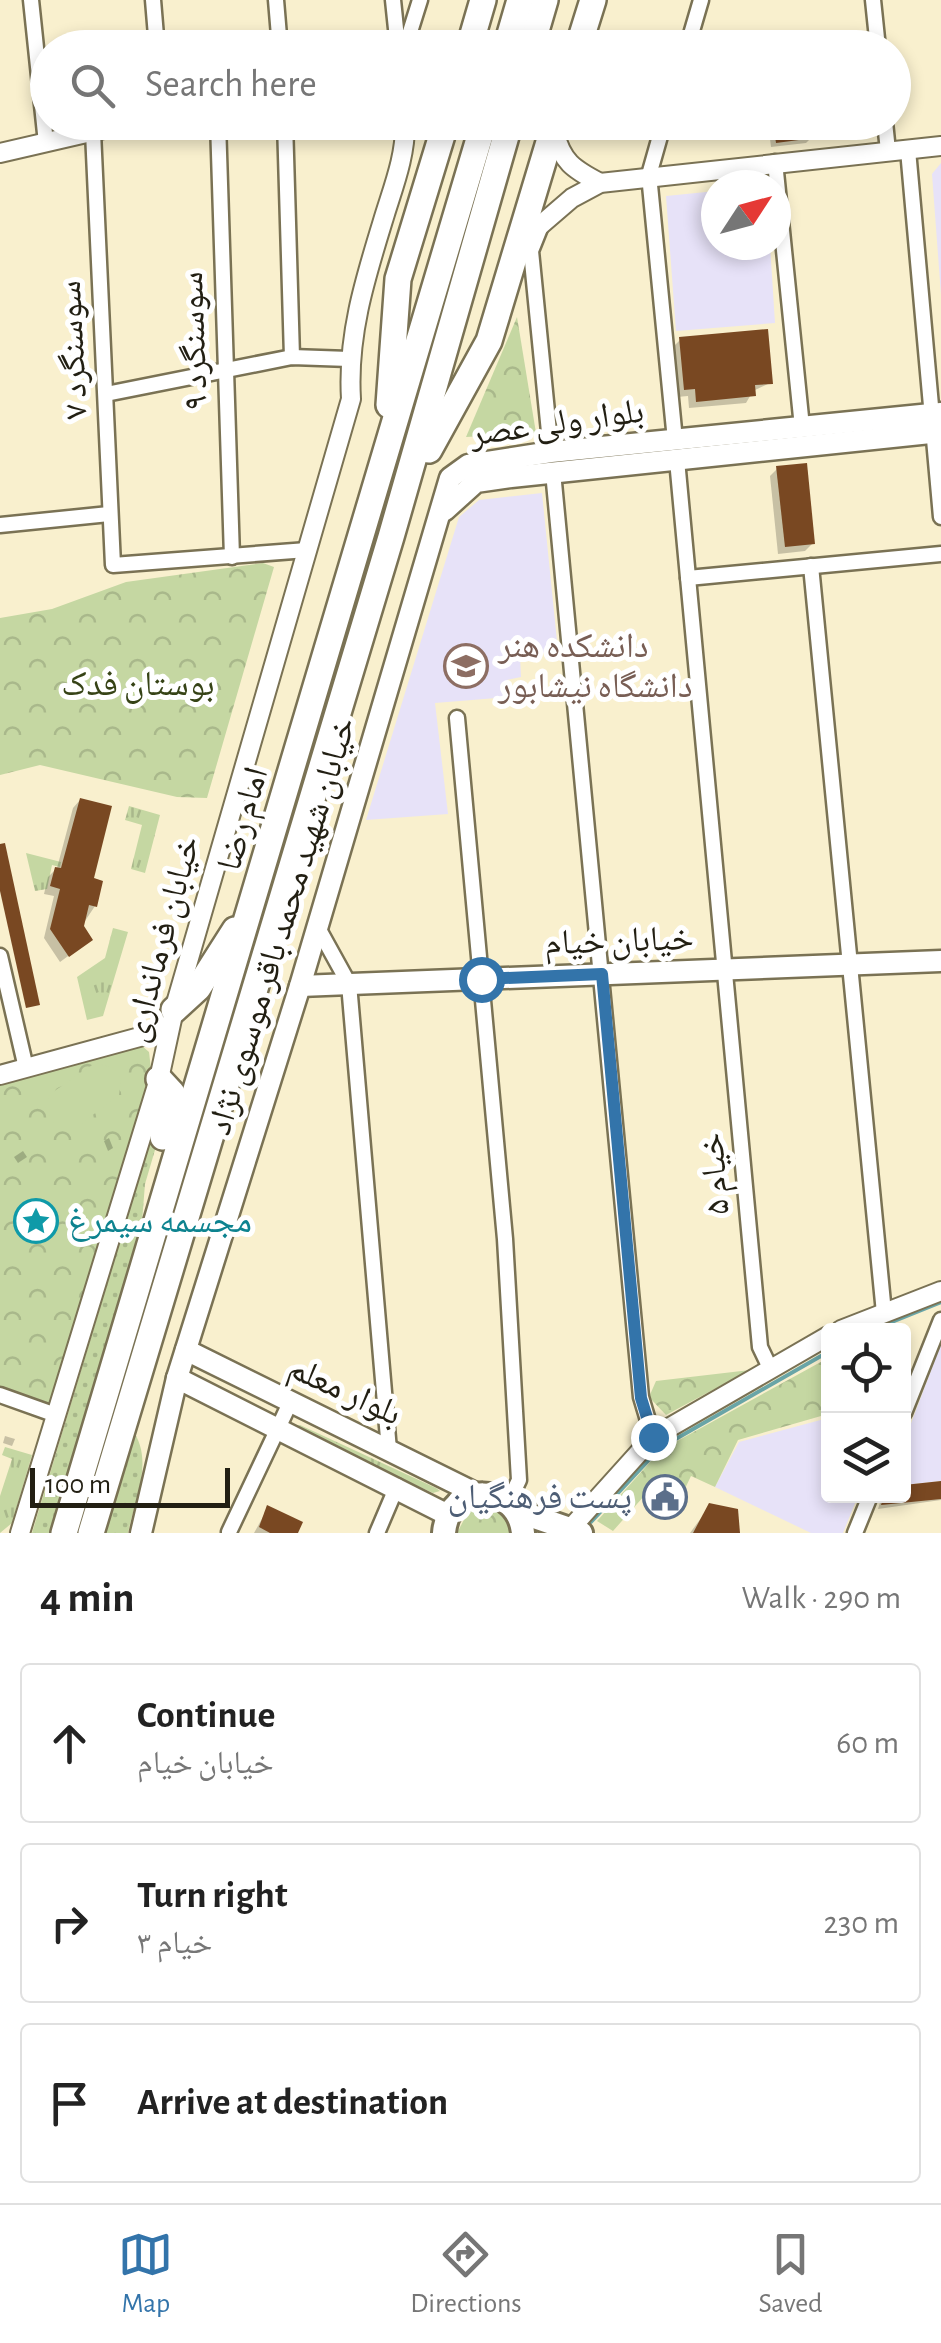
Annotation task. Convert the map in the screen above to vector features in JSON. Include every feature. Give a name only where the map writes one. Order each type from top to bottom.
[{"type":"highway","points":[[474,30],[483,0]]},
{"type":"highway","points":[[511,30],[520,0]]},
{"type":"highway","points":[[537,30],[545,0]]},
{"type":"highway","points":[[584,30],[593,0]]},
{"type":"highway","points":[[364,530],[392,386],[392,326],[398,279],[440,140]]},
{"type":"highway","name":"امام رضا","points":[[64,1533],[479,140]]},
{"type":"highway","name":"امام رضا","points":[[91,1533],[392,537],[505,140]]},
{"type":"highway","points":[[392,537],[439,427],[489,341],[550,140]]},
{"type":"highway","points":[[171,1019],[198,988],[255,901]]},
{"type":"highway","points":[[152,1235],[150,1186],[172,1107],[172,1092],[159,1079]]},
{"type":"main road","name":"بلوار ولی عصر","points":[[676,450],[802,427],[937,423]]},
{"type":"main road","name":"بلوار ولی عصر","points":[[437,519],[476,482],[552,462],[937,423]]},
{"type":"main road","name":"خیابان شهید محمد باقر موسوی نژاد","points":[[141,1533],[177,1378],[300,986],[437,519]]},
{"type":"main road","name":"خیابان خیام","points":[[300,986],[941,961]]},
{"type":"main road","name":"بلوار معلم","points":[[186,1350],[475,1494]]},
{"type":"main road","name":"بلوار معلم","points":[[177,1378],[397,1486],[443,1527]]},
{"type":"main road","points":[[443,1527],[464,1498],[487,1492],[516,1515],[576,1530]]},
{"type":"street","points":[[31,0],[34,30]]},
{"type":"street","points":[[153,0],[156,30]]},
{"type":"street","points":[[276,0],[278,30]]},
{"type":"street","points":[[394,0],[398,30]]},
{"type":"street","points":[[408,30],[420,0]]},
{"type":"street","points":[[692,30],[701,0]]},
{"type":"street","points":[[873,0],[876,30]]},
{"type":"street","points":[[0,154],[59,140]]},
{"type":"street","name":"سوسنگرد ۷","points":[[93,140],[113,565],[232,557]]},
{"type":"street","name":"سوسنگرد ۹","points":[[218,140],[232,557]]},
{"type":"street","points":[[286,140],[292,357]]},
{"type":"street","name":"خیابان فرمانداری","points":[[20,1533],[159,1079],[171,1019],[350,398],[348,360],[359,300],[401,163],[403,140]]},
{"type":"street","points":[[557,140],[560,156],[572,169],[600,183]]},
{"type":"street","points":[[648,174],[658,140]]},
{"type":"street","points":[[887,140],[888,152]]},
{"type":"street","points":[[518,245],[543,220],[600,183],[648,174],[941,146]]},
{"type":"street","points":[[908,150],[937,423],[941,517]]},
{"type":"street","points":[[776,162],[802,427]]},
{"type":"street","name":"خیام ۵","points":[[648,174],[760,1347],[771,1370]]},
{"type":"street","points":[[543,220],[531,251],[641,1398],[653,1437]]},
{"type":"street","points":[[106,394],[292,357],[348,360]]},
{"type":"street","points":[[0,525],[110,514]]},
{"type":"street","points":[[232,557],[306,550]]},
{"type":"street","points":[[688,578],[941,554]]},
{"type":"street","points":[[812,566],[884,1313]]},
{"type":"street","points":[[457,718],[505,1239],[519,1480],[516,1515]]},
{"type":"street","points":[[318,926],[349,984],[389,1450]]},
{"type":"street","points":[[0,956],[26,1068]]},
{"type":"street","points":[[0,1075],[171,1019]]},
{"type":"street","points":[[859,1323],[941,1290]]},
{"type":"street","points":[[911,1395],[941,1320]]},
{"type":"street","points":[[576,1530],[653,1437],[821,1340]]},
{"type":"street","points":[[0,1395],[56,1415]]},
{"type":"street","points":[[230,1532],[289,1404]]},
{"type":"street","points":[[377,1533],[397,1486]]},
{"type":"street","points":[[855,1533],[867,1503]]},
{"type":"shaded area","points":[[941,163],[941,295],[932,174]]},
{"type":"shaded area","points":[[701,192],[701,260],[771,260],[775,323],[676,331],[666,196]]},
{"type":"shaded area","name":"دانشکده هنر دانشگاه نیشابور","points":[[542,493],[558,651],[520,656],[521,677],[507,680],[509,697],[435,703],[448,814],[366,820],[459,517],[479,500]]},
{"type":"shaded area","points":[[941,1344],[941,1481],[911,1484],[911,1423]]},
{"type":"shaded area","points":[[821,1420],[821,1503],[855,1503],[843,1533],[811,1533],[715,1487],[739,1442]]},
{"type":"green space","points":[[517,317],[536,433],[466,437]]},
{"type":"green space","name":"بوستان فدک","points":[[263,563],[274,567],[207,798],[177,797],[40,765],[0,775],[0,618],[52,609],[126,582]]},
{"type":"green space","points":[[129,806],[160,815],[145,873],[131,869],[142,825],[125,820]]},
{"type":"green space","points":[[26,853],[61,862],[60,867],[52,865],[47,889],[35,891]]},
{"type":"green space","points":[[113,928],[128,932],[103,1016],[87,1020],[77,977],[105,958]]},
{"type":"green space","points":[[141,1045],[149,1052],[151,1069],[51,1406],[0,1390],[0,1083]]},
{"type":"green space","points":[[95,1063],[114,1068],[121,1079],[119,1095],[77,1127],[56,1127],[45,1108],[50,1094]]},
{"type":"green space","points":[[158,1115],[165,1116],[145,1184],[141,1234],[53,1533],[32,1533]]},
{"type":"green space","points":[[821,1362],[821,1416],[738,1440],[715,1487],[691,1476],[681,1497],[653,1486],[613,1531],[597,1521],[661,1450]]},
{"type":"green space","points":[[750,1370],[666,1415],[649,1397],[656,1381]]},
{"type":"green space","points":[[295,1426],[440,1491],[433,1493],[299,1432]]},
{"type":"green space","points":[[131,1428],[142,1453],[142,1466],[128,1533],[101,1533]]},
{"type":"green space","points":[[5,1447],[32,1455],[12,1523],[0,1533],[0,1496],[12,1459],[2,1455]]},
{"type":"green space","points":[[488,1505],[509,1520],[512,1533],[457,1533],[469,1510]]},
{"type":"building","points":[[768,329],[773,384],[755,385],[756,396],[696,402],[695,389],[684,390],[679,337]]},
{"type":"building","points":[[807,463],[815,544],[785,547],[776,466]]},
{"type":"building","points":[[80,798],[112,806],[94,878],[103,881],[97,907],[89,905],[84,926],[93,940],[69,957],[50,929],[60,889],[50,886],[55,867],[61,868]]},
{"type":"building","points":[[5,843],[40,1005],[26,1008],[0,891],[0,844]]},
{"type":"building","points":[[941,1481],[941,1499],[911,1502],[911,1484]]},
{"type":"building","points":[[709,1503],[738,1509],[740,1533],[693,1533]]},
{"type":"building","points":[[267,1505],[303,1522],[298,1533],[270,1533],[259,1527]]},
{"type":"waterway","points":[[889,1323],[941,1302]]},
{"type":"waterway","points":[[591,1522],[660,1448],[821,1356]]},
{"type":"place","name":"دانشکده هنر دانشگاه نیشابور","points":[[466,666]]},
{"type":"place","name":"مجسمه سیمرغ","points":[[36,1221]]},
{"type":"place","name":"پست فرهنگیان","points":[[665,1497]]},
{"type":"route","points":[[481,979],[602,974],[641,1398],[653,1437]]}]
